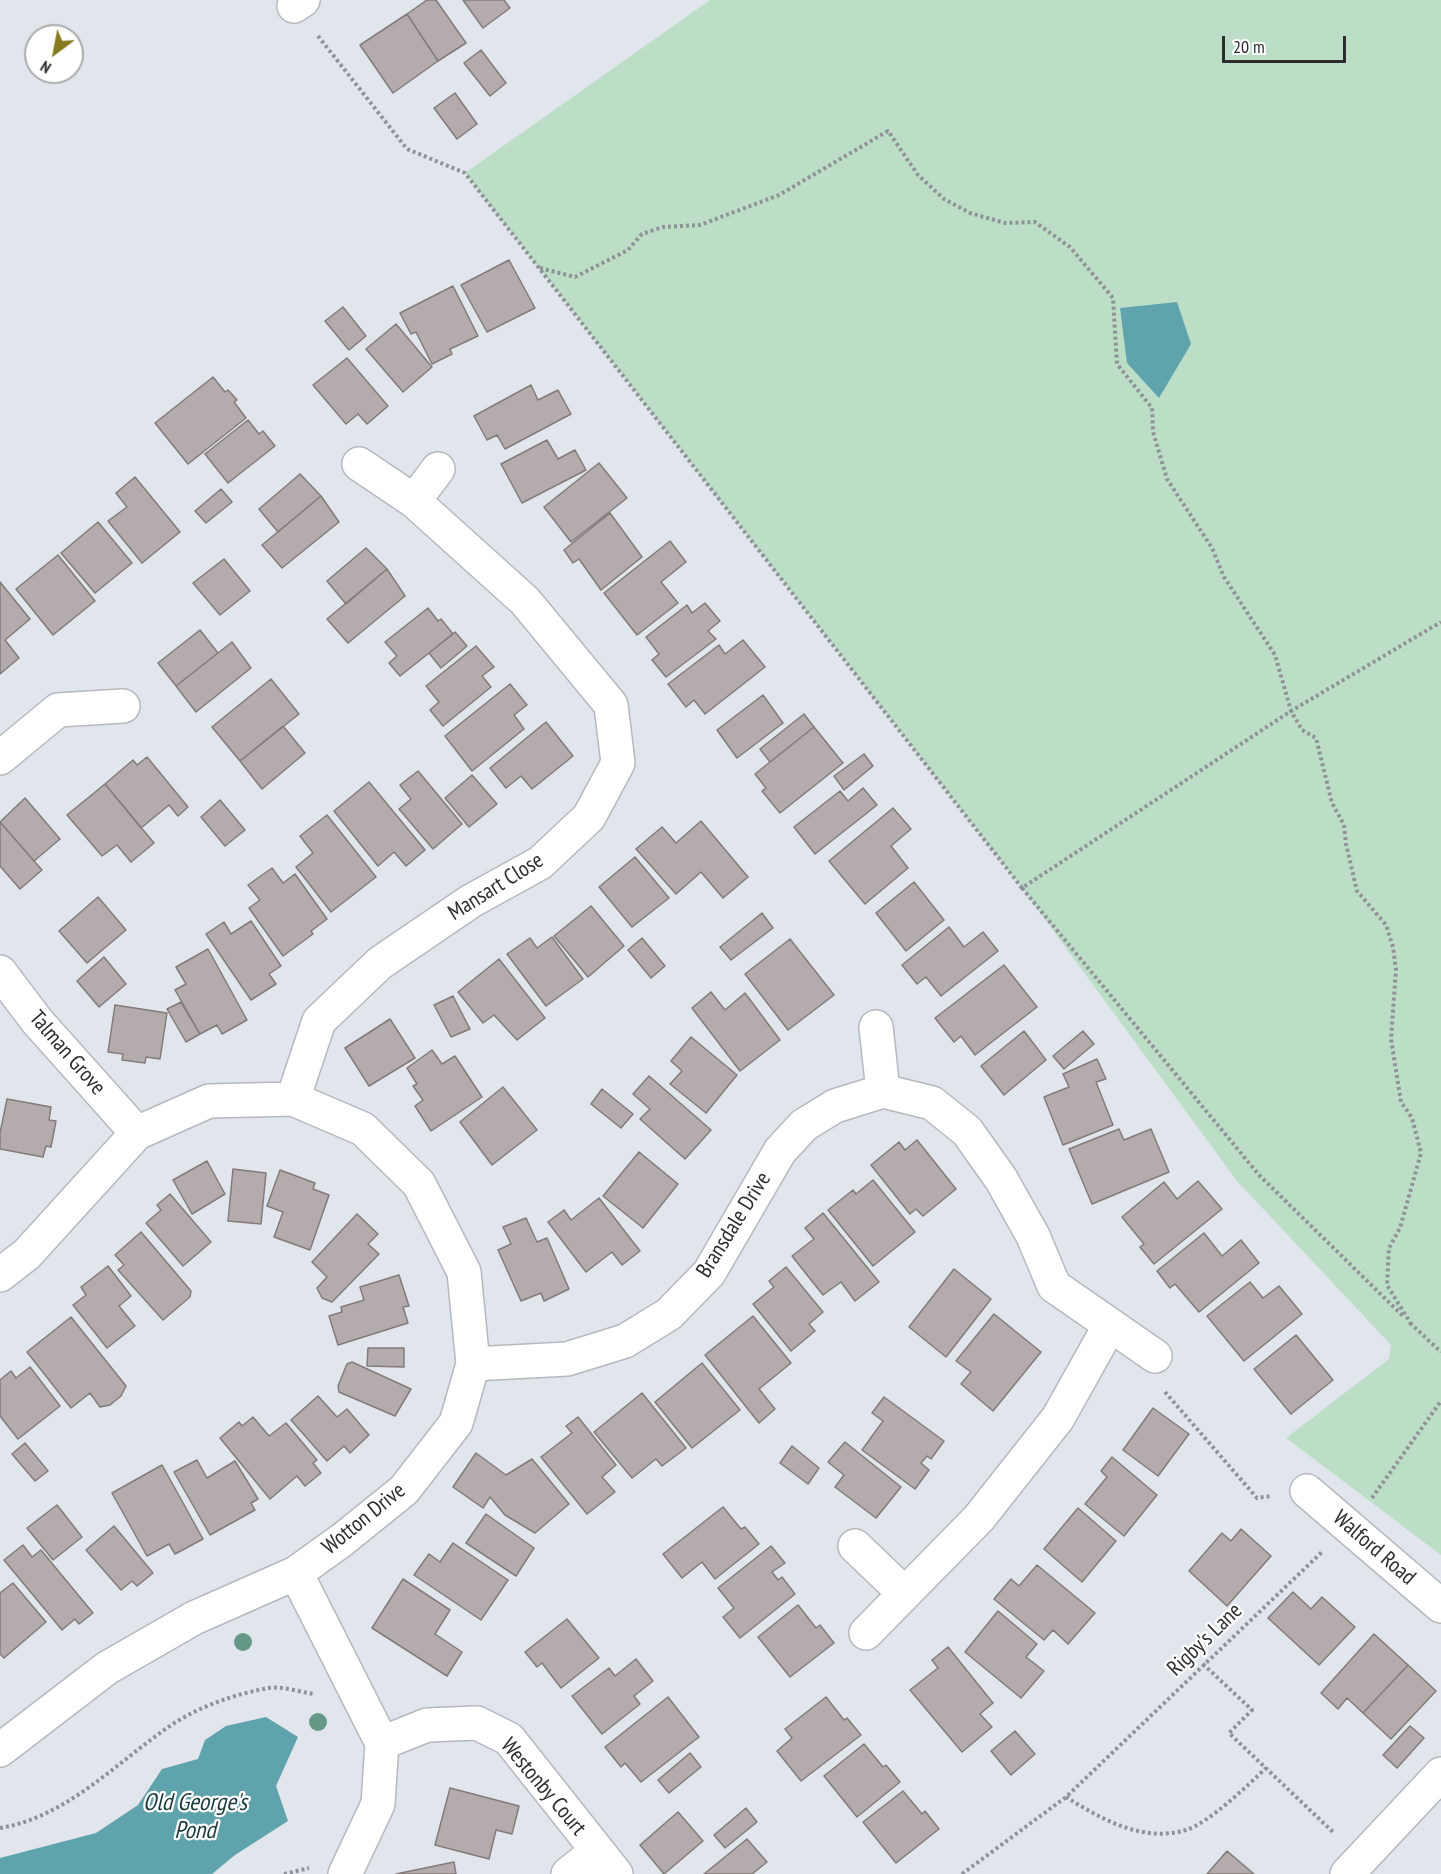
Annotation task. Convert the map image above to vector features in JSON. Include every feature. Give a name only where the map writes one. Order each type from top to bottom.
[{"type":"street","name":"Mansart Close","points":[[293,1099],[319,1021],[380,963],[471,901],[540,863],[589,817],[618,763],[611,705],[525,601],[414,501],[359,464]]},
{"type":"street","points":[[414,501],[438,469]]},
{"type":"street","points":[[0,758],[58,710],[123,706]]},
{"type":"street","name":"Talman Grove","points":[[0,972],[37,1021],[137,1133]]},
{"type":"street","points":[[876,1027],[883,1092]]},
{"type":"street","name":"Bransdale Drive","points":[[473,1364],[567,1359],[626,1341],[669,1314],[709,1273],[780,1151],[804,1125],[835,1106],[883,1092],[932,1103],[967,1131],[1006,1188],[1033,1236],[1054,1286],[1155,1356]]},
{"type":"street","name":"Wotton Drive","points":[[0,1275],[27,1254],[137,1133],[209,1101],[293,1099],[363,1130],[419,1184],[465,1272],[473,1364],[456,1423],[404,1490],[342,1540],[296,1573],[194,1618],[107,1668],[0,1750]]},
{"type":"street","points":[[866,1633],[979,1518],[1058,1418],[1110,1325]]},
{"type":"street","name":"Walford Road","points":[[1307,1491],[1441,1606]]},
{"type":"street","points":[[855,1546],[904,1593]]},
{"type":"street","points":[[296,1573],[382,1743],[378,1804],[345,1874]]},
{"type":"street","name":"Westonby Court","points":[[382,1743],[427,1725],[477,1723],[509,1739],[607,1863],[568,1874]]},
{"type":"street","points":[[1354,1866],[1441,1774]]},
{"type":"path","points":[[299,3],[407,149],[465,173],[1022,888],[1259,1175],[1441,1352]]},
{"type":"path","points":[[540,268],[576,277],[628,250],[642,234],[663,227],[700,225],[779,195],[888,131],[918,175],[944,199],[970,213],[1005,223],[1035,222],[1070,247],[1113,297],[1117,364],[1152,408],[1153,432],[1167,479],[1212,548],[1224,577],[1275,656],[1291,711],[1302,730],[1316,738],[1332,803],[1344,825],[1357,891],[1386,925],[1393,947],[1396,970],[1392,994],[1391,1039],[1401,1102],[1412,1118],[1421,1153],[1400,1228],[1389,1248],[1387,1285],[1411,1324]]},
{"type":"path","points":[[1022,888],[1291,711],[1441,622]]},
{"type":"path","points":[[1155,1356],[1155,1381],[1257,1498],[1307,1491]]},
{"type":"path","name":"Rigby's Lane","points":[[962,1874],[1066,1797],[1348,1526],[1441,1401]]},
{"type":"path","points":[[1203,1665],[1252,1710],[1229,1733],[1266,1768],[1354,1866]]},
{"type":"path","points":[[0,1828],[26,1824],[72,1800],[169,1726],[216,1702],[271,1688],[359,1697]]},
{"type":"path","points":[[1066,1797],[1099,1818],[1149,1835],[1187,1830],[1230,1802],[1266,1768]]},
{"type":"green space","points":[[710,0],[1441,0],[1441,1555],[1286,1438],[1389,1359],[1391,1345],[1237,1181],[1022,888],[465,173]]},
{"type":"water","points":[[1177,302],[1191,344],[1159,398],[1127,363],[1120,308]]},
{"type":"water","name":"Old George's Pond","points":[[266,1717],[298,1737],[276,1786],[288,1821],[235,1855],[212,1874],[0,1874],[0,1858],[96,1833],[138,1805],[162,1769],[198,1759],[205,1740],[226,1726]]},
{"type":"building","points":[[427,0],[436,0],[466,43],[438,61],[407,14]]},
{"type":"building","points":[[463,0],[504,0],[510,8],[483,28]]},
{"type":"building","points":[[407,14],[438,61],[393,93],[360,45]]},
{"type":"building","points":[[481,50],[506,83],[490,96],[464,63]]},
{"type":"building","points":[[455,93],[477,124],[457,139],[434,108]]},
{"type":"building","points":[[509,260],[535,308],[487,332],[461,285]]},
{"type":"building","points":[[453,286],[478,336],[450,349],[452,354],[432,364],[416,332],[411,334],[400,313]]},
{"type":"building","points":[[343,307],[366,336],[349,350],[325,321]]},
{"type":"building","points":[[396,324],[432,367],[403,392],[366,349]]},
{"type":"building","points":[[347,358],[388,406],[367,424],[358,414],[346,424],[313,385]]},
{"type":"building","points":[[213,377],[225,392],[228,390],[237,400],[234,402],[246,418],[188,464],[155,423]]},
{"type":"building","points":[[531,385],[538,400],[558,390],[571,414],[505,449],[497,435],[487,440],[474,416]]},
{"type":"building","points":[[248,420],[259,434],[263,431],[275,446],[228,483],[205,454]]},
{"type":"building","points":[[547,440],[558,459],[575,450],[586,470],[522,503],[501,464]]},
{"type":"building","points":[[599,463],[627,498],[571,542],[544,507]]},
{"type":"building","points":[[300,474],[321,496],[278,532],[259,509]]},
{"type":"building","points":[[135,477],[180,532],[142,563],[108,521],[127,507],[116,493]]},
{"type":"building","points":[[221,489],[232,502],[206,523],[195,511]]},
{"type":"building","points":[[321,496],[339,522],[282,568],[262,545]]},
{"type":"building","points":[[610,513],[642,557],[601,590],[579,559],[573,563],[564,550]]},
{"type":"building","points":[[98,522],[132,563],[95,593],[61,553]]},
{"type":"building","points":[[670,541],[686,562],[661,582],[678,603],[637,635],[604,593]]},
{"type":"building","points":[[366,548],[387,569],[346,604],[327,581]]},
{"type":"building","points":[[58,555],[95,601],[53,635],[16,589]]},
{"type":"building","points":[[224,559],[250,591],[220,615],[193,583]]},
{"type":"building","points":[[387,569],[405,596],[348,643],[327,619]]},
{"type":"building","points":[[0,582],[30,619],[5,640],[19,658],[0,674]]},
{"type":"building","points":[[705,603],[720,621],[708,631],[716,639],[666,677],[652,660],[659,654],[646,637],[687,605],[692,613]]},
{"type":"building","points":[[428,608],[438,621],[441,619],[453,634],[400,676],[389,663],[397,656],[385,642]]},
{"type":"building","points":[[200,630],[218,653],[176,686],[158,663]]},
{"type":"building","points":[[455,632],[467,646],[441,668],[429,653]]},
{"type":"building","points":[[743,640],[765,667],[705,714],[694,700],[686,707],[668,684],[719,645],[725,654]]},
{"type":"building","points":[[232,642],[251,668],[196,712],[176,686]]},
{"type":"building","points":[[476,646],[494,667],[482,676],[491,687],[443,726],[430,710],[439,702],[426,686]]},
{"type":"building","points":[[271,679],[299,714],[240,761],[212,727]]},
{"type":"building","points":[[510,684],[527,705],[514,715],[524,729],[472,771],[445,736]]},
{"type":"building","points":[[763,695],[783,723],[737,758],[717,730]]},
{"type":"building","points":[[804,714],[814,727],[770,762],[760,749]]},
{"type":"building","points":[[546,722],[573,756],[532,789],[521,776],[506,788],[490,768]]},
{"type":"building","points":[[283,726],[305,753],[262,789],[240,761]]},
{"type":"building","points":[[814,727],[843,763],[780,813],[762,791],[766,788],[755,774]]},
{"type":"building","points":[[864,754],[873,766],[844,790],[834,776]]},
{"type":"building","points":[[147,757],[188,807],[178,816],[169,805],[141,828],[105,784],[133,760],[137,765]]},
{"type":"building","points":[[418,771],[462,824],[433,849],[399,809],[411,799],[400,785]]},
{"type":"building","points":[[472,775],[497,804],[469,827],[445,798]]},
{"type":"building","points":[[369,782],[425,850],[406,866],[394,852],[378,866],[334,811]]},
{"type":"building","points":[[105,784],[154,843],[131,862],[117,845],[102,856],[67,815]]},
{"type":"building","points":[[863,788],[877,805],[815,854],[794,827],[840,791],[848,801]]},
{"type":"building","points":[[25,798],[60,839],[34,861],[0,822]]},
{"type":"building","points":[[220,800],[245,830],[225,846],[201,817]]},
{"type":"building","points":[[893,808],[911,829],[891,846],[908,868],[865,904],[829,861]]},
{"type":"building","points":[[327,815],[376,877],[331,912],[296,867],[313,853],[300,836]]},
{"type":"building","points":[[701,821],[748,877],[723,898],[701,872],[676,894],[636,849],[662,827],[676,843]]},
{"type":"building","points":[[0,822],[42,870],[20,889],[0,866]]},
{"type":"building","points":[[635,857],[669,898],[632,927],[599,887]]},
{"type":"building","points":[[272,868],[283,883],[295,874],[327,919],[311,931],[313,934],[283,956],[249,908],[260,900],[248,885]]},
{"type":"building","points":[[914,882],[944,920],[906,951],[876,913]]},
{"type":"building","points":[[98,897],[126,930],[87,963],[59,931]]},
{"type":"building","points":[[591,906],[624,946],[588,977],[554,936]]},
{"type":"building","points":[[762,913],[773,928],[731,960],[720,947]]},
{"type":"building","points":[[251,921],[281,966],[269,974],[276,984],[251,1000],[206,934],[224,922],[231,934]]},
{"type":"building","points":[[949,927],[964,947],[983,932],[998,951],[941,996],[926,977],[917,984],[902,965]]},
{"type":"building","points":[[552,937],[583,979],[546,1006],[507,954],[530,938],[537,948]]},
{"type":"building","points":[[642,938],[665,966],[651,978],[628,950]]},
{"type":"building","points":[[790,939],[834,995],[788,1030],[745,974]]},
{"type":"building","points":[[208,949],[247,1020],[222,1034],[217,1025],[200,1034],[175,990],[186,984],[176,967]]},
{"type":"building","points":[[104,957],[126,984],[99,1007],[77,981]]},
{"type":"building","points":[[499,959],[545,1018],[517,1040],[494,1015],[483,1023],[458,992]]},
{"type":"building","points":[[1004,965],[1037,1007],[975,1055],[961,1036],[954,1042],[935,1018]]},
{"type":"building","points":[[711,992],[725,1010],[745,993],[780,1040],[740,1071],[692,1008]]},
{"type":"building","points":[[453,996],[470,1029],[451,1037],[434,1005]]},
{"type":"building","points":[[181,1002],[200,1034],[186,1042],[167,1009]]},
{"type":"building","points":[[115,1005],[167,1013],[160,1059],[146,1057],[145,1063],[122,1060],[123,1054],[108,1052]]},
{"type":"building","points":[[390,1019],[415,1058],[369,1086],[345,1048]]},
{"type":"building","points":[[1024,1031],[1046,1060],[1004,1095],[981,1066]]},
{"type":"building","points":[[1083,1031],[1094,1044],[1064,1069],[1053,1056]]},
{"type":"building","points":[[691,1037],[737,1075],[706,1113],[670,1084],[682,1071],[671,1061]]},
{"type":"building","points":[[432,1050],[442,1064],[455,1056],[482,1097],[431,1131],[415,1106],[423,1100],[413,1086],[417,1084],[407,1068]]},
{"type":"building","points":[[1097,1059],[1106,1079],[1096,1082],[1113,1125],[1063,1145],[1044,1097],[1069,1087],[1063,1074]]},
{"type":"building","points":[[649,1076],[711,1130],[685,1159],[640,1119],[650,1109],[633,1094]]},
{"type":"building","points":[[503,1087],[537,1130],[492,1165],[460,1122]]},
{"type":"building","points":[[602,1089],[633,1114],[621,1128],[591,1104]]},
{"type":"building","points":[[7,1099],[51,1107],[49,1120],[56,1121],[51,1147],[46,1146],[43,1157],[0,1149],[0,1133]]},
{"type":"building","points":[[1119,1129],[1124,1140],[1151,1129],[1169,1172],[1092,1204],[1069,1149]]},
{"type":"building","points":[[917,1140],[956,1189],[923,1216],[916,1209],[910,1214],[871,1165],[899,1142],[905,1150]]},
{"type":"building","points":[[639,1152],[678,1184],[643,1228],[603,1196]]},
{"type":"building","points":[[207,1161],[225,1194],[192,1214],[173,1180]]},
{"type":"building","points":[[233,1169],[266,1173],[261,1224],[228,1221]]},
{"type":"building","points":[[280,1170],[315,1183],[313,1189],[329,1195],[310,1250],[274,1237],[283,1212],[267,1206]]},
{"type":"building","points":[[873,1180],[915,1232],[873,1266],[828,1210],[853,1190],[856,1194]]},
{"type":"building","points":[[1198,1181],[1222,1209],[1154,1264],[1140,1247],[1144,1244],[1122,1217],[1164,1182],[1177,1199]]},
{"type":"building","points":[[170,1194],[211,1242],[183,1266],[146,1223],[161,1210],[157,1205]]},
{"type":"building","points":[[599,1198],[640,1251],[622,1265],[612,1252],[586,1272],[548,1222],[564,1210],[571,1220]]},
{"type":"building","points":[[823,1213],[879,1282],[855,1301],[841,1282],[823,1295],[792,1256],[814,1239],[805,1228]]},
{"type":"building","points":[[357,1214],[378,1234],[368,1244],[379,1254],[332,1302],[322,1298],[317,1288],[327,1277],[312,1262]]},
{"type":"building","points":[[526,1218],[537,1242],[547,1238],[569,1289],[544,1301],[541,1293],[521,1301],[498,1250],[511,1244],[503,1227]]},
{"type":"building","points":[[141,1232],[191,1291],[190,1297],[163,1320],[118,1270],[124,1265],[115,1255]]},
{"type":"building","points":[[1204,1233],[1222,1256],[1241,1240],[1259,1263],[1199,1312],[1175,1284],[1170,1288],[1157,1271]]},
{"type":"building","points":[[108,1266],[131,1296],[119,1306],[135,1326],[107,1348],[73,1305],[86,1295],[81,1287]]},
{"type":"building","points":[[786,1267],[823,1312],[809,1324],[815,1331],[791,1351],[753,1304],[774,1287],[769,1281]]},
{"type":"building","points":[[954,1269],[991,1299],[946,1357],[909,1327]]},
{"type":"building","points":[[399,1275],[409,1306],[403,1307],[408,1323],[338,1345],[329,1316],[342,1312],[341,1307],[364,1300],[360,1287]]},
{"type":"building","points":[[1250,1282],[1263,1298],[1279,1286],[1302,1314],[1244,1361],[1207,1316]]},
{"type":"building","points":[[994,1314],[1041,1352],[993,1411],[961,1384],[971,1372],[956,1361]]},
{"type":"building","points":[[753,1316],[791,1363],[759,1389],[775,1409],[759,1423],[705,1355]]},
{"type":"building","points":[[71,1317],[126,1386],[121,1396],[110,1405],[100,1407],[90,1393],[71,1408],[27,1352]]},
{"type":"building","points":[[1296,1335],[1333,1380],[1291,1414],[1254,1369]]},
{"type":"building","points":[[368,1348],[404,1348],[404,1367],[367,1366]]},
{"type":"building","points":[[352,1362],[411,1389],[395,1416],[339,1392],[338,1386],[347,1364]]},
{"type":"building","points":[[702,1363],[740,1410],[692,1448],[655,1402]]},
{"type":"building","points":[[30,1367],[60,1406],[18,1439],[0,1416],[0,1380],[11,1371],[16,1378]]},
{"type":"building","points":[[642,1393],[686,1448],[662,1466],[656,1459],[632,1478],[594,1432]]},
{"type":"building","points":[[318,1396],[337,1417],[347,1409],[369,1435],[350,1453],[344,1446],[327,1461],[291,1420]]},
{"type":"building","points":[[884,1397],[944,1441],[931,1459],[927,1456],[921,1463],[929,1470],[915,1489],[862,1450],[883,1421],[872,1413]]},
{"type":"building","points":[[1153,1408],[1189,1434],[1158,1476],[1123,1450]]},
{"type":"building","points":[[253,1417],[269,1436],[286,1423],[317,1460],[313,1463],[321,1473],[305,1486],[297,1476],[270,1499],[220,1438],[239,1422],[242,1426]]},
{"type":"building","points":[[578,1417],[616,1465],[602,1477],[615,1492],[587,1514],[541,1457],[572,1433],[566,1426]]},
{"type":"building","points":[[845,1442],[901,1487],[876,1518],[835,1487],[844,1475],[828,1462]]},
{"type":"building","points":[[25,1443],[48,1471],[35,1481],[12,1454]]},
{"type":"building","points":[[792,1446],[819,1468],[808,1484],[780,1463]]},
{"type":"building","points":[[476,1453],[506,1475],[532,1459],[569,1504],[535,1533],[505,1515],[490,1497],[483,1508],[453,1487]]},
{"type":"building","points":[[1112,1457],[1157,1495],[1124,1536],[1085,1504],[1107,1477],[1101,1471]]},
{"type":"building","points":[[197,1460],[207,1478],[235,1461],[258,1499],[251,1503],[255,1510],[210,1535],[174,1472]]},
{"type":"building","points":[[162,1465],[203,1539],[175,1554],[169,1544],[147,1556],[112,1493]]},
{"type":"building","points":[[57,1505],[82,1537],[53,1560],[27,1528]]},
{"type":"building","points":[[723,1507],[741,1529],[745,1527],[759,1544],[715,1579],[702,1562],[682,1578],[663,1554]]},
{"type":"building","points":[[1078,1508],[1116,1541],[1082,1582],[1044,1549]]},
{"type":"building","points":[[486,1514],[534,1548],[516,1576],[466,1543]]},
{"type":"building","points":[[114,1526],[153,1573],[137,1586],[132,1581],[121,1590],[86,1550]]},
{"type":"building","points":[[1241,1529],[1271,1556],[1227,1606],[1189,1571],[1222,1533],[1231,1541]]},
{"type":"building","points":[[453,1543],[508,1580],[481,1620],[414,1575],[429,1554],[440,1562]]},
{"type":"building","points":[[23,1545],[32,1557],[41,1550],[93,1613],[79,1624],[75,1619],[62,1630],[4,1560]]},
{"type":"building","points":[[771,1546],[785,1563],[772,1572],[778,1580],[782,1577],[795,1594],[740,1638],[723,1617],[734,1608],[718,1588]]},
{"type":"building","points":[[1037,1565],[1095,1613],[1068,1644],[1053,1630],[1044,1640],[994,1599],[1011,1579],[1019,1586]]},
{"type":"building","points":[[403,1579],[450,1610],[435,1634],[462,1652],[447,1676],[372,1628]]},
{"type":"building","points":[[13,1583],[46,1622],[4,1658],[0,1654],[0,1593]]},
{"type":"building","points":[[1293,1592],[1311,1609],[1322,1597],[1355,1627],[1319,1665],[1268,1618]]},
{"type":"building","points":[[798,1605],[816,1628],[820,1625],[834,1643],[790,1677],[758,1637]]},
{"type":"building","points":[[998,1611],[1037,1644],[1026,1657],[1044,1671],[1021,1698],[965,1652]]},
{"type":"building","points":[[567,1619],[599,1658],[561,1688],[542,1663],[537,1667],[525,1652]]},
{"type":"building","points":[[1374,1634],[1408,1665],[1363,1713],[1347,1698],[1338,1709],[1321,1693]]},
{"type":"building","points":[[948,1647],[993,1703],[980,1714],[992,1727],[962,1752],[910,1690],[938,1668],[932,1660]]},
{"type":"building","points":[[636,1659],[653,1681],[634,1696],[640,1704],[602,1734],[572,1696],[609,1668],[615,1676]]},
{"type":"building","points":[[1408,1665],[1436,1691],[1391,1739],[1363,1713]]},
{"type":"building","points":[[668,1697],[699,1737],[641,1782],[625,1763],[621,1767],[605,1747]]},
{"type":"building","points":[[826,1697],[844,1720],[847,1718],[861,1735],[801,1781],[777,1751],[792,1738],[785,1729]]},
{"type":"building","points":[[1410,1726],[1424,1738],[1397,1768],[1383,1755]]},
{"type":"building","points":[[1015,1731],[1035,1754],[1011,1775],[991,1751]]},
{"type":"building","points":[[864,1744],[883,1767],[886,1765],[900,1782],[857,1817],[824,1776]]},
{"type":"building","points":[[690,1753],[701,1767],[669,1793],[658,1780]]},
{"type":"building","points":[[450,1788],[519,1806],[512,1834],[496,1830],[489,1859],[435,1845]]},
{"type":"building","points":[[903,1791],[922,1814],[925,1811],[939,1829],[896,1863],[863,1822]]},
{"type":"building","points":[[746,1808],[757,1822],[725,1848],[714,1835]]},
{"type":"building","points":[[678,1812],[703,1841],[664,1874],[640,1845]]},
{"type":"building","points":[[747,1839],[767,1862],[752,1874],[704,1874]]},
{"type":"building","points":[[1227,1851],[1254,1874],[1207,1874]]},
{"type":"building","points":[[454,1862],[456,1874],[396,1874]]}]
